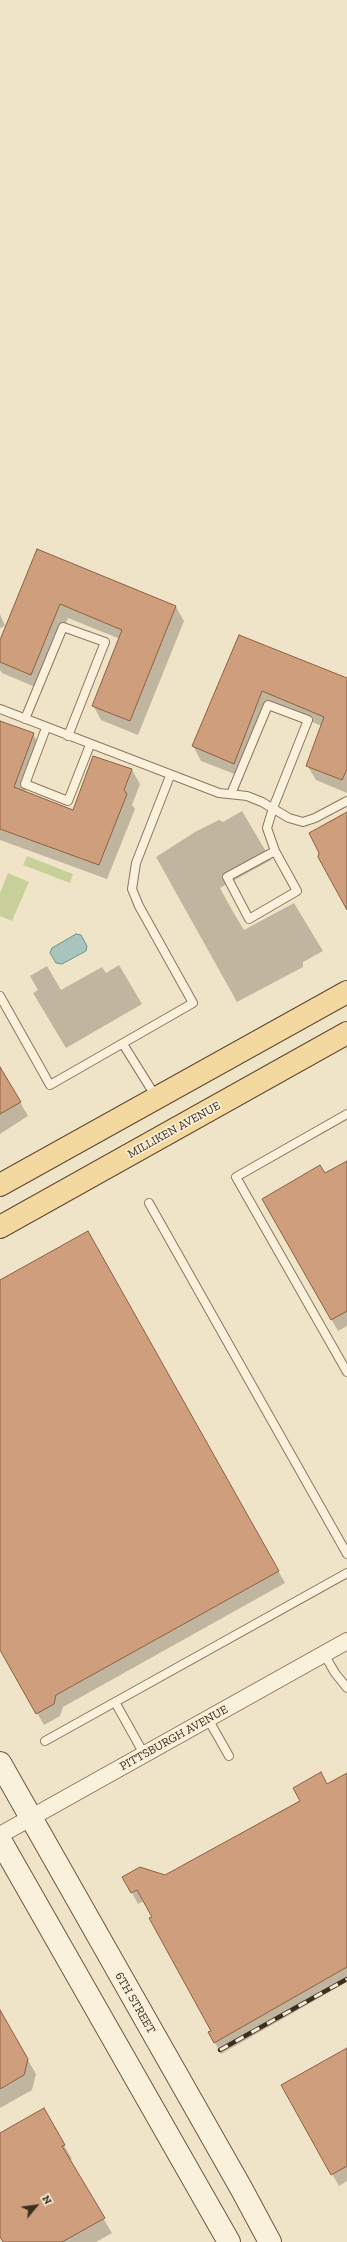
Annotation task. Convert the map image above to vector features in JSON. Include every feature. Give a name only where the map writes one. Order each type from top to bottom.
[{"type":"main road","points":[[0,1185],[347,992]]},
{"type":"main road","name":"MILLIKEN AVENUE","points":[[0,1227],[347,1033]]},
{"type":"main road","name":"6TH STREET","points":[[0,1763],[241,2188],[270,2242]]},
{"type":"main road","points":[[0,1840],[229,2242]]},
{"type":"street","name":"PITTSBURGH AVENUE","points":[[0,1835],[347,1641]]},
{"type":"lane","points":[[25,719],[63,627],[104,642],[68,736]]},
{"type":"lane","points":[[231,794],[268,705],[308,720],[273,808],[267,828],[275,851],[297,891],[249,919],[227,877],[275,851]]},
{"type":"lane","points":[[0,709],[170,776],[219,793],[247,796],[273,808],[289,818],[304,822],[315,818],[347,801]]},
{"type":"lane","points":[[46,728],[25,784],[68,801],[90,745]]},
{"type":"lane","points":[[0,996],[50,1085],[193,1003],[139,906],[132,889],[136,863],[170,776]]},
{"type":"lane","points":[[122,1044],[156,1097]]},
{"type":"lane","points":[[347,1114],[236,1177],[347,1372]]},
{"type":"lane","points":[[149,1203],[347,1554]]},
{"type":"lane","points":[[45,1741],[347,1573]]},
{"type":"lane","points":[[324,1654],[335,1673],[347,1688]]},
{"type":"lane","points":[[115,1702],[144,1754]]},
{"type":"lane","points":[[208,1719],[229,1756]]},
{"type":"green space","points":[[27,856],[73,874],[70,883],[23,865]]},
{"type":"green space","points":[[8,873],[29,882],[12,921],[0,916],[0,893]]},
{"type":"water","points":[[76,934],[81,935],[87,946],[86,951],[62,964],[56,963],[50,953],[52,948]]},
{"type":"building","points":[[37,549],[176,606],[130,721],[92,706],[122,630],[60,604],[31,675],[0,662],[0,640]]},
{"type":"building","points":[[239,635],[347,678],[347,769],[342,780],[306,766],[324,717],[262,691],[234,764],[192,746]]},
{"type":"building","points":[[0,721],[34,733],[14,787],[73,810],[93,756],[132,769],[124,790],[127,794],[99,865],[0,829]]},
{"type":"building","points":[[347,812],[347,910],[318,857],[319,853],[309,833]]},
{"type":"building","points":[[0,1067],[21,1102],[0,1114]]},
{"type":"building","points":[[347,1161],[347,1311],[331,1320],[262,1199],[320,1165],[325,1173]]},
{"type":"building","points":[[88,1231],[279,1571],[56,1695],[54,1704],[36,1714],[0,1650],[0,1280]]},
{"type":"building","points":[[321,1772],[327,1784],[347,1773],[347,1967],[214,2043],[208,2032],[211,2031],[149,1918],[152,1917],[137,1890],[131,1893],[122,1877],[140,1867],[165,1875],[300,1801],[293,1788]]},
{"type":"building","points":[[0,2010],[28,2059],[24,2075],[0,2089]]},
{"type":"building","points":[[347,2048],[347,2166],[331,2175],[281,2085]]},
{"type":"building","points":[[44,2108],[65,2145],[62,2146],[105,2218],[62,2242],[3,2242],[0,2237],[0,2133]]},
{"type":"railway","points":[[220,2050],[347,1979]]}]
